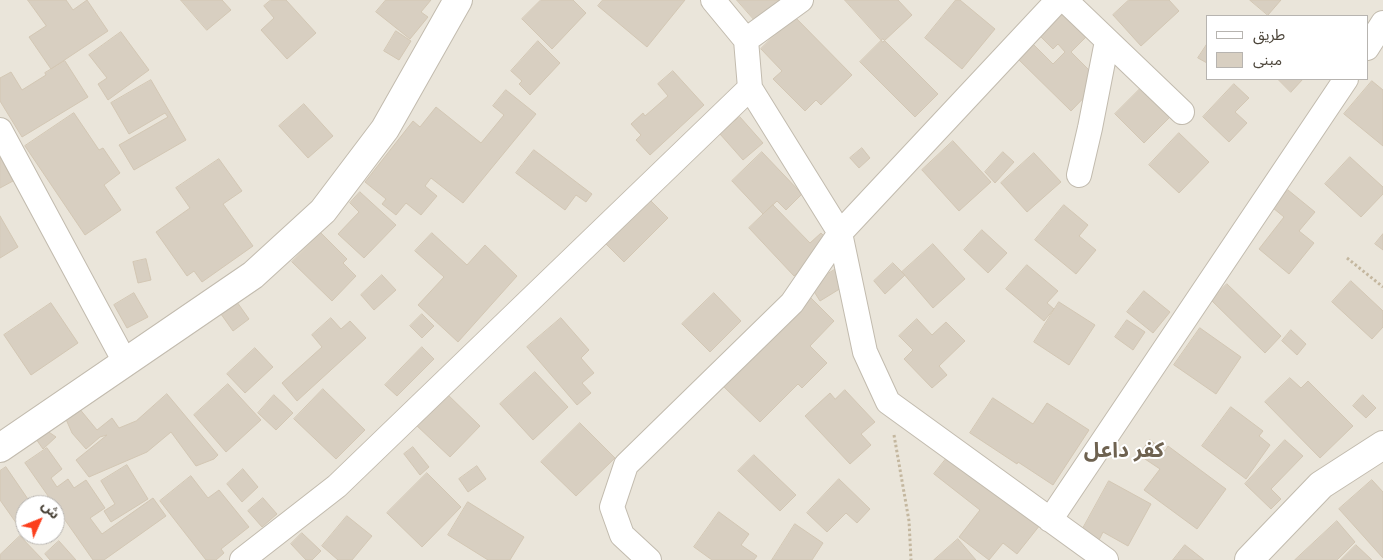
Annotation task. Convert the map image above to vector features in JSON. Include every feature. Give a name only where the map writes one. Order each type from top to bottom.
[{"type":"street","points":[[0,448],[253,275],[323,211],[385,129],[458,0]]},
{"type":"street","points":[[713,0],[746,40],[750,88],[840,232],[864,352],[888,402],[1106,560]]},
{"type":"street","points":[[746,40],[801,0]]},
{"type":"street","points":[[649,560],[622,535],[612,507],[626,465],[792,303],[840,232],[1058,0]]},
{"type":"street","points":[[1065,0],[1182,112]]},
{"type":"street","points":[[1368,46],[1383,23]]},
{"type":"street","points":[[1079,175],[1107,41]]},
{"type":"street","points":[[1050,520],[1345,80]]},
{"type":"street","points":[[242,560],[337,486],[750,88]]},
{"type":"street","points":[[0,130],[125,362]]},
{"type":"street","points":[[1249,560],[1321,485],[1383,446]]},
{"type":"path","points":[[1347,258],[1383,287]]},
{"type":"path","points":[[888,402],[909,521],[911,560]]},
{"type":"shaded area","points":[[0,0],[1383,0],[1383,560],[0,560]]},
{"type":"building","points":[[28,0],[66,0],[73,10],[87,0],[108,31],[51,69],[29,37],[46,26]]},
{"type":"building","points":[[181,0],[222,0],[231,10],[207,30]]},
{"type":"building","points":[[271,0],[286,0],[316,33],[287,59],[261,30],[274,18],[264,6]]},
{"type":"building","points":[[386,0],[431,0],[421,12],[428,17],[410,39],[376,12]]},
{"type":"building","points":[[541,0],[573,0],[586,13],[552,49],[522,19]]},
{"type":"building","points":[[603,0],[685,0],[647,47],[598,6]]},
{"type":"building","points":[[737,0],[786,0],[759,25]]},
{"type":"building","points":[[845,0],[898,0],[912,15],[883,42]]},
{"type":"building","points":[[956,0],[960,0],[995,29],[962,69],[925,38]]},
{"type":"building","points":[[1129,0],[1169,0],[1179,11],[1141,46],[1113,15]]},
{"type":"building","points":[[1250,0],[1281,0],[1268,15]]},
{"type":"building","points":[[1063,7],[1089,34],[1071,52],[1100,81],[1071,111],[1016,57],[1031,42],[1053,64],[1065,52],[1058,44],[1053,49],[1037,33]]},
{"type":"building","points":[[794,16],[852,75],[821,105],[816,100],[805,111],[773,79],[782,71],[761,49]]},
{"type":"building","points":[[396,31],[411,41],[399,60],[384,51]]},
{"type":"building","points":[[121,32],[149,70],[108,100],[98,84],[107,78],[89,55]]},
{"type":"building","points":[[883,39],[938,94],[915,117],[860,62]]},
{"type":"building","points":[[538,41],[560,63],[530,95],[519,84],[522,81],[511,71]]},
{"type":"building","points":[[1206,46],[1206,62],[1198,58]]},
{"type":"building","points":[[65,61],[88,97],[22,137],[0,101],[0,78],[11,72],[22,90]]},
{"type":"building","points":[[673,71],[704,105],[650,155],[636,140],[641,135],[631,124],[643,113],[645,116],[668,96],[658,84]]},
{"type":"building","points":[[151,80],[186,140],[134,170],[119,145],[168,117],[165,113],[129,134],[111,103]]},
{"type":"building","points":[[1279,80],[1302,80],[1291,92]]},
{"type":"building","points":[[1372,81],[1383,90],[1383,146],[1344,114]]},
{"type":"building","points":[[1234,84],[1249,98],[1235,112],[1247,123],[1229,142],[1203,117]]},
{"type":"building","points":[[1141,88],[1170,117],[1144,143],[1115,114]]},
{"type":"building","points":[[506,90],[536,114],[463,203],[431,178],[425,186],[437,196],[421,215],[406,203],[396,215],[382,204],[386,199],[365,182],[413,121],[420,127],[436,107],[481,143],[504,115],[493,106]]},
{"type":"building","points":[[304,104],[333,136],[308,158],[279,126]]},
{"type":"building","points":[[74,113],[99,150],[103,148],[120,173],[104,185],[121,210],[85,235],[25,146]]},
{"type":"building","points":[[740,117],[763,143],[743,160],[720,134]]},
{"type":"building","points":[[1179,133],[1209,162],[1179,193],[1149,165]]},
{"type":"building","points":[[953,141],[991,182],[959,211],[922,170]]},
{"type":"building","points":[[862,148],[870,158],[859,168],[850,158]]},
{"type":"building","points":[[534,150],[592,194],[586,202],[576,195],[565,210],[516,173]]},
{"type":"building","points":[[762,152],[802,194],[786,210],[777,201],[763,214],[732,181]]},
{"type":"building","points":[[1003,152],[1014,162],[995,183],[985,172]]},
{"type":"building","points":[[1034,153],[1061,182],[1027,212],[1001,183]]},
{"type":"building","points":[[0,156],[13,181],[0,188]]},
{"type":"building","points":[[1350,157],[1383,187],[1383,194],[1361,217],[1325,184]]},
{"type":"building","points":[[219,159],[242,191],[223,204],[253,246],[202,282],[194,271],[187,276],[156,232],[190,208],[176,188]]},
{"type":"building","points":[[1288,190],[1315,212],[1299,231],[1314,243],[1289,274],[1259,249],[1284,217],[1273,208]]},
{"type":"building","points":[[360,192],[396,225],[364,258],[338,234],[359,212],[350,203]]},
{"type":"building","points":[[644,194],[668,218],[624,262],[600,238]]},
{"type":"building","points":[[773,205],[810,243],[821,233],[830,242],[794,276],[749,228]]},
{"type":"building","points":[[1064,205],[1088,225],[1079,236],[1096,250],[1076,274],[1035,240]]},
{"type":"building","points":[[0,216],[18,247],[0,258]]},
{"type":"building","points":[[982,230],[1007,253],[988,273],[964,250]]},
{"type":"building","points":[[321,233],[347,259],[343,263],[356,276],[332,301],[292,262]]},
{"type":"building","points":[[432,233],[467,265],[485,245],[517,276],[458,342],[418,305],[444,277],[415,251]]},
{"type":"building","points":[[1383,234],[1383,250],[1375,244]]},
{"type":"building","points":[[933,244],[965,279],[933,308],[902,272]]},
{"type":"building","points":[[146,259],[151,280],[138,283],[133,262]]},
{"type":"building","points":[[893,263],[905,275],[885,294],[874,281]]},
{"type":"building","points":[[1027,265],[1058,291],[1047,303],[1054,309],[1044,321],[1006,289]]},
{"type":"building","points":[[836,269],[846,285],[820,301],[810,285]]},
{"type":"building","points":[[382,275],[396,290],[374,310],[361,295]]},
{"type":"building","points":[[1351,281],[1383,311],[1383,327],[1372,339],[1332,302]]},
{"type":"building","points":[[1227,284],[1281,336],[1265,353],[1211,300]]},
{"type":"building","points":[[1144,291],[1170,312],[1153,333],[1127,312]]},
{"type":"building","points":[[134,293],[148,317],[127,328],[114,305]]},
{"type":"building","points":[[714,293],[741,321],[710,352],[682,324]]},
{"type":"building","points":[[232,295],[249,319],[233,331],[216,307]]},
{"type":"building","points":[[811,298],[834,321],[810,346],[827,363],[802,388],[798,384],[760,422],[723,386]]},
{"type":"building","points":[[1059,302],[1095,325],[1069,365],[1034,342]]},
{"type":"building","points":[[51,303],[78,343],[31,375],[4,335]]},
{"type":"building","points":[[422,314],[434,326],[422,338],[410,326]]},
{"type":"building","points":[[331,318],[341,329],[350,321],[366,338],[297,401],[282,383],[322,347],[312,335]]},
{"type":"building","points":[[561,318],[589,350],[581,358],[594,373],[582,383],[591,393],[577,405],[527,347]]},
{"type":"building","points":[[917,319],[932,335],[946,322],[965,341],[939,366],[947,375],[932,388],[904,359],[913,350],[899,336]]},
{"type":"building","points":[[1127,320],[1145,332],[1133,350],[1115,337]]},
{"type":"building","points":[[1200,328],[1241,357],[1216,394],[1174,365]]},
{"type":"building","points":[[1291,330],[1306,344],[1297,355],[1282,341]]},
{"type":"building","points":[[422,347],[434,359],[397,396],[385,385]]},
{"type":"building","points":[[255,348],[273,367],[245,393],[227,374]]},
{"type":"building","points":[[535,372],[568,407],[533,440],[500,404]]},
{"type":"building","points":[[1290,378],[1301,388],[1308,381],[1353,426],[1320,458],[1265,402]]},
{"type":"building","points":[[228,384],[261,420],[226,452],[194,415]]},
{"type":"building","points":[[323,389],[365,430],[336,459],[294,419]]},
{"type":"building","points":[[845,390],[875,422],[861,434],[871,445],[850,464],[805,416],[830,393],[835,399]]},
{"type":"building","points":[[446,393],[480,426],[450,457],[416,425]]},
{"type":"building","points":[[167,394],[218,455],[214,459],[196,466],[171,432],[147,452],[89,477],[76,460],[107,435],[100,437],[86,449],[72,433],[65,417],[78,407],[97,430],[112,418],[119,428],[136,421]]},
{"type":"building","points":[[274,395],[293,413],[276,430],[258,413]]},
{"type":"building","points":[[1363,395],[1376,408],[1366,418],[1353,406]]},
{"type":"building","points":[[993,398],[1033,424],[1047,403],[1089,430],[1053,485],[970,433]]},
{"type":"building","points":[[1231,407],[1263,431],[1259,436],[1270,445],[1246,479],[1202,446]]},
{"type":"building","points":[[580,423],[615,458],[576,496],[541,462]]},
{"type":"building","points":[[43,428],[56,437],[43,449],[36,439]]},
{"type":"building","points":[[1150,440],[1165,451],[1168,446],[1226,489],[1197,529],[1144,490],[1160,469],[1139,455]]},
{"type":"building","points":[[1285,440],[1303,456],[1271,489],[1281,499],[1271,509],[1245,484]]},
{"type":"building","points":[[413,447],[429,467],[420,475],[404,454]]},
{"type":"building","points":[[47,448],[62,469],[51,478],[57,487],[68,479],[74,488],[86,480],[105,508],[90,518],[102,534],[153,498],[166,516],[104,560],[93,560],[65,520],[65,495],[47,495],[25,463]]},
{"type":"building","points":[[950,454],[1040,525],[1017,554],[1003,543],[989,560],[959,537],[980,510],[934,474]]},
{"type":"building","points":[[754,455],[796,495],[780,511],[738,471]]},
{"type":"building","points":[[127,465],[148,499],[111,522],[104,511],[115,504],[101,481]]},
{"type":"building","points":[[477,466],[486,479],[468,492],[459,479]]},
{"type":"building","points":[[6,467],[25,495],[15,495],[15,521],[0,500],[0,471]]},
{"type":"building","points":[[243,469],[258,487],[242,502],[227,484]]},
{"type":"building","points":[[427,473],[461,507],[422,547],[387,513]]},
{"type":"building","points":[[191,476],[208,498],[219,490],[249,527],[221,549],[224,553],[216,560],[206,560],[160,501]]},
{"type":"building","points":[[839,479],[870,509],[857,523],[846,513],[827,532],[807,513]]},
{"type":"building","points":[[1372,480],[1383,492],[1383,558],[1339,509]]},
{"type":"building","points":[[1109,481],[1151,504],[1128,546],[1103,532],[1098,542],[1081,532]]},
{"type":"building","points":[[263,498],[277,514],[262,527],[248,511]]},
{"type":"building","points":[[468,502],[524,537],[510,560],[488,560],[448,535]]},
{"type":"building","points":[[719,512],[749,534],[741,545],[757,556],[754,560],[712,560],[694,547]]},
{"type":"building","points":[[347,516],[372,536],[352,560],[338,560],[322,546]]},
{"type":"building","points":[[1337,521],[1355,542],[1337,560],[1295,560]]},
{"type":"building","points":[[795,524],[823,543],[812,560],[772,560]]},
{"type":"building","points":[[302,533],[321,551],[312,560],[306,560],[291,544]]},
{"type":"building","points":[[958,539],[976,560],[934,560]]},
{"type":"building","points":[[15,541],[15,545],[29,545],[43,560],[0,560],[0,555]]},
{"type":"building","points":[[55,545],[63,545],[76,560],[50,560],[45,554]]},
{"type":"building","points":[[1185,545],[1204,560],[1173,560]]},
{"type":"building","points":[[1356,545],[1372,560],[1341,560]]},
{"type":"district","name":"كفر داعل","points":[[1124,451]]}]
